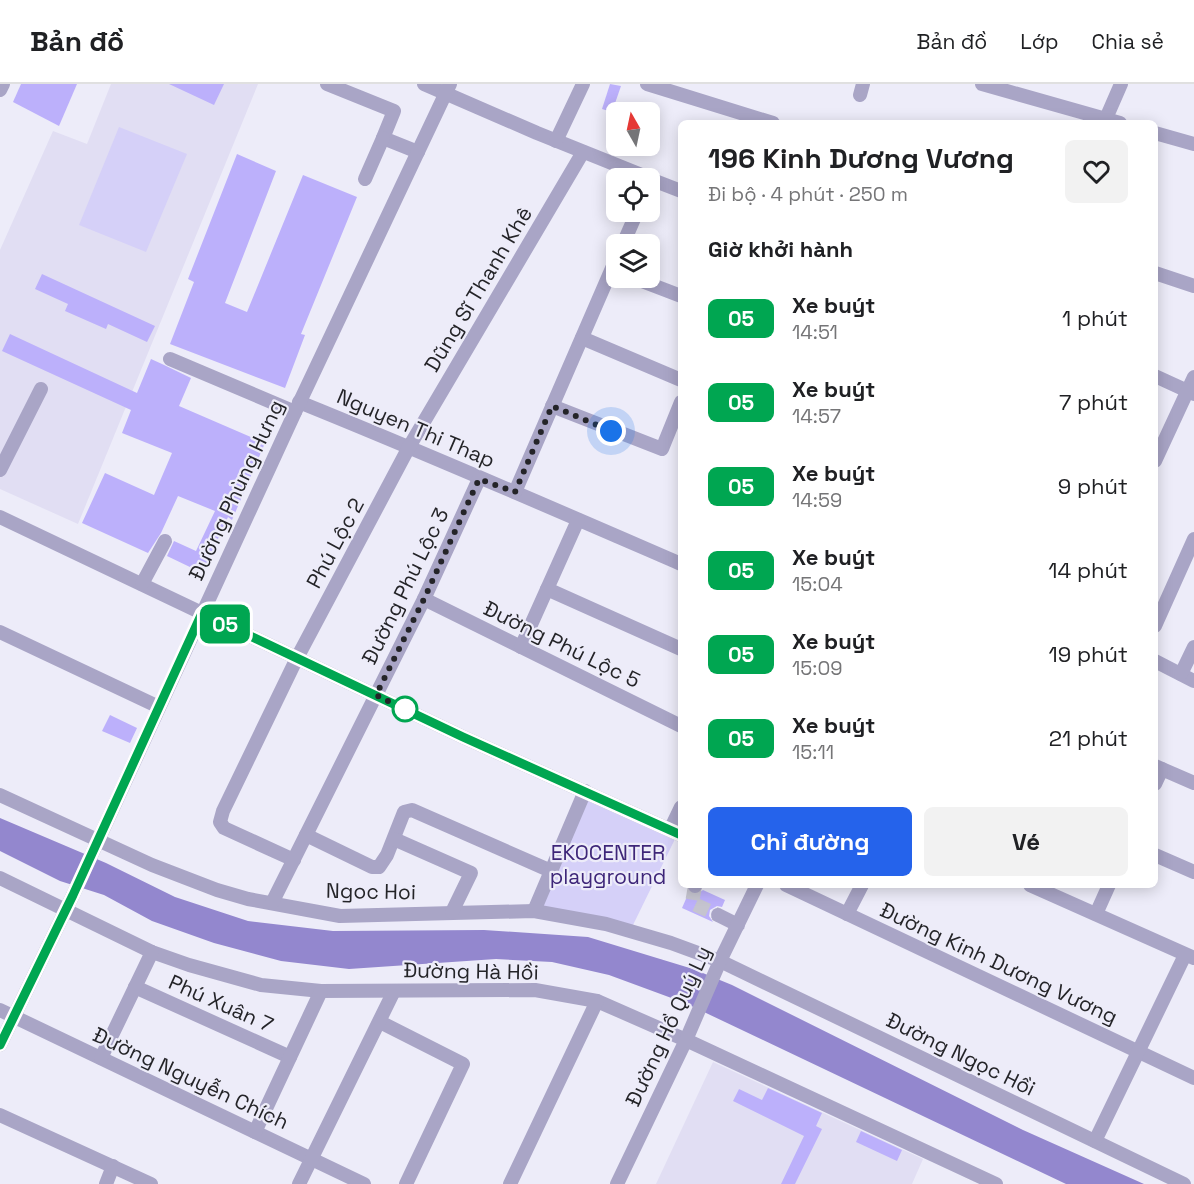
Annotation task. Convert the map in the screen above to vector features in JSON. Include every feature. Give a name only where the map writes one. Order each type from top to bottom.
[{"type":"street","points":[[0,90],[3,84]]},
{"type":"street","points":[[327,84],[394,111],[365,179]]},
{"type":"street","points":[[424,84],[448,89],[556,141],[621,168]]},
{"type":"street","points":[[556,141],[583,84]]},
{"type":"street","points":[[647,84],[762,120]]},
{"type":"street","points":[[981,84],[1103,120]]},
{"type":"street","points":[[1111,120],[1121,84]]},
{"type":"street","name":"Đường Phùng Hưng","points":[[0,1045],[66,910],[297,407],[448,89]]},
{"type":"street","points":[[1158,134],[1194,144]]},
{"type":"street","points":[[383,138],[418,152]]},
{"type":"street","name":"Dũng Sĩ Thanh Khê","points":[[409,447],[583,152]]},
{"type":"street","points":[[660,184],[678,190]]},
{"type":"street","points":[[1158,274],[1194,286]]},
{"type":"street","points":[[515,492],[606,286]]},
{"type":"street","points":[[660,288],[678,295]]},
{"type":"street","points":[[582,338],[678,379]]},
{"type":"street","name":"Nguyen Thi Thap","points":[[170,359],[409,447],[678,563]]},
{"type":"street","points":[[1158,377],[1192,387],[1158,455]]},
{"type":"street","points":[[0,470],[41,388]]},
{"type":"street","points":[[552,406],[626,437],[662,449],[678,409]]},
{"type":"street","name":"Phú Lộc 2","points":[[294,860],[224,828],[220,822],[297,658],[409,447]]},
{"type":"street","name":"Đường Phú Lộc 3","points":[[272,903],[424,599],[479,479]]},
{"type":"street","points":[[0,517],[376,695],[676,832]]},
{"type":"street","points":[[521,647],[578,520]]},
{"type":"street","points":[[1158,619],[1194,539]]},
{"type":"street","points":[[142,584],[165,541]]},
{"type":"street","points":[[547,589],[678,648]]},
{"type":"street","name":"Đường Phú Lộc 5","points":[[424,599],[678,725]]},
{"type":"street","points":[[0,632],[159,707]]},
{"type":"street","points":[[1158,663],[1188,678],[1194,647]]},
{"type":"street","points":[[1159,768],[1194,783]]},
{"type":"street","points":[[534,911],[585,791]]},
{"type":"street","name":"Ngoc Hoi","points":[[0,795],[95,847],[248,899],[340,916],[534,911],[606,924],[671,943],[718,967]]},
{"type":"street","points":[[306,835],[372,867],[379,867],[387,855],[404,812],[412,810],[551,871]]},
{"type":"street","points":[[394,839],[471,873],[452,912]]},
{"type":"street","points":[[1158,856],[1194,872]]},
{"type":"street","name":"Đường Hà Hồi","points":[[0,878],[152,952],[189,965],[261,984],[321,991],[535,990],[597,1001],[686,1040],[976,1180],[996,1184]]},
{"type":"street","name":"Đường Hồ Quý Ly","points":[[617,1184],[756,888]]},
{"type":"street","name":"Đường Kinh Dương Vương","points":[[792,888],[1194,1078]]},
{"type":"street","points":[[847,914],[860,888]]},
{"type":"street","points":[[1037,888],[1189,957],[1095,1141]]},
{"type":"street","points":[[1096,914],[1108,888]]},
{"type":"street","points":[[717,915],[738,925]]},
{"type":"street","points":[[101,1058],[152,952]]},
{"type":"street","name":"Đường Ngọc Hồi","points":[[718,967],[1184,1184]]},
{"type":"street","name":"Phú Xuân 7","points":[[135,987],[290,1057]]},
{"type":"street","points":[[255,1132],[321,991]]},
{"type":"street","points":[[299,1184],[394,991]]},
{"type":"street","points":[[510,1184],[597,1001]]},
{"type":"street","name":"Đường Nguyễn Chích","points":[[0,1010],[364,1184]]},
{"type":"street","points":[[380,1022],[463,1064],[406,1184]]},
{"type":"street","points":[[0,1115],[151,1184]]},
{"type":"street","points":[[106,1184],[113,1166]]},
{"type":"shaded area","points":[[111,84],[258,84],[78,524],[0,489],[0,250],[53,131],[87,144]]},
{"type":"shaded area","points":[[0,818],[106,863],[175,897],[248,921],[333,931],[484,930],[588,937],[693,969],[732,985],[1023,1130],[1144,1184],[1066,1184],[685,1003],[609,975],[552,962],[496,959],[349,969],[281,961],[214,943],[152,921],[104,895],[60,881],[0,851]]},
{"type":"shaded area","points":[[713,1062],[923,1159],[912,1184],[656,1184]]},
{"type":"green space","points":[[119,127],[187,154],[146,252],[79,225]]},
{"type":"green space","name":"EKOCENTER playground","points":[[585,791],[675,839],[633,925],[534,911]]},
{"type":"building","points":[[21,84],[77,84],[59,126],[13,102]]},
{"type":"building","points":[[169,84],[224,84],[214,105]]},
{"type":"building","points":[[610,84],[621,86],[615,102],[606,102],[606,110],[602,109]]},
{"type":"building","points":[[237,154],[276,171],[225,303],[247,312],[303,175],[357,197],[301,334],[305,335],[285,388],[170,344],[194,282],[188,279]]},
{"type":"building","points":[[42,274],[155,326],[147,342],[108,324],[106,329],[65,311],[68,304],[35,289]]},
{"type":"building","points":[[10,334],[137,393],[151,359],[191,378],[179,406],[265,443],[232,520],[228,517],[207,563],[192,568],[167,556],[174,541],[196,551],[215,511],[178,496],[161,533],[148,553],[82,523],[105,473],[154,495],[172,453],[122,433],[131,410],[2,351]]},
{"type":"building","points":[[110,715],[137,728],[130,743],[102,731]]},
{"type":"building","points":[[703,890],[725,900],[722,907],[717,906],[710,910],[709,916],[713,922],[682,908],[689,892],[696,895]]},
{"type":"building","points":[[768,1088],[822,1113],[816,1126],[822,1129],[795,1184],[781,1184],[804,1136],[733,1101],[739,1089],[762,1100]]},
{"type":"building","points":[[861,1131],[902,1150],[897,1161],[856,1142]]},
{"type":"tunnel","points":[[695,888],[692,903],[718,915]]},
{"type":"bus line","name":"05","points":[[0,1045],[73,895],[202,613],[463,737],[678,834]]},
{"type":"route","points":[[405,709],[376,695],[424,599],[479,479],[515,492],[552,406],[611,431]]}]
